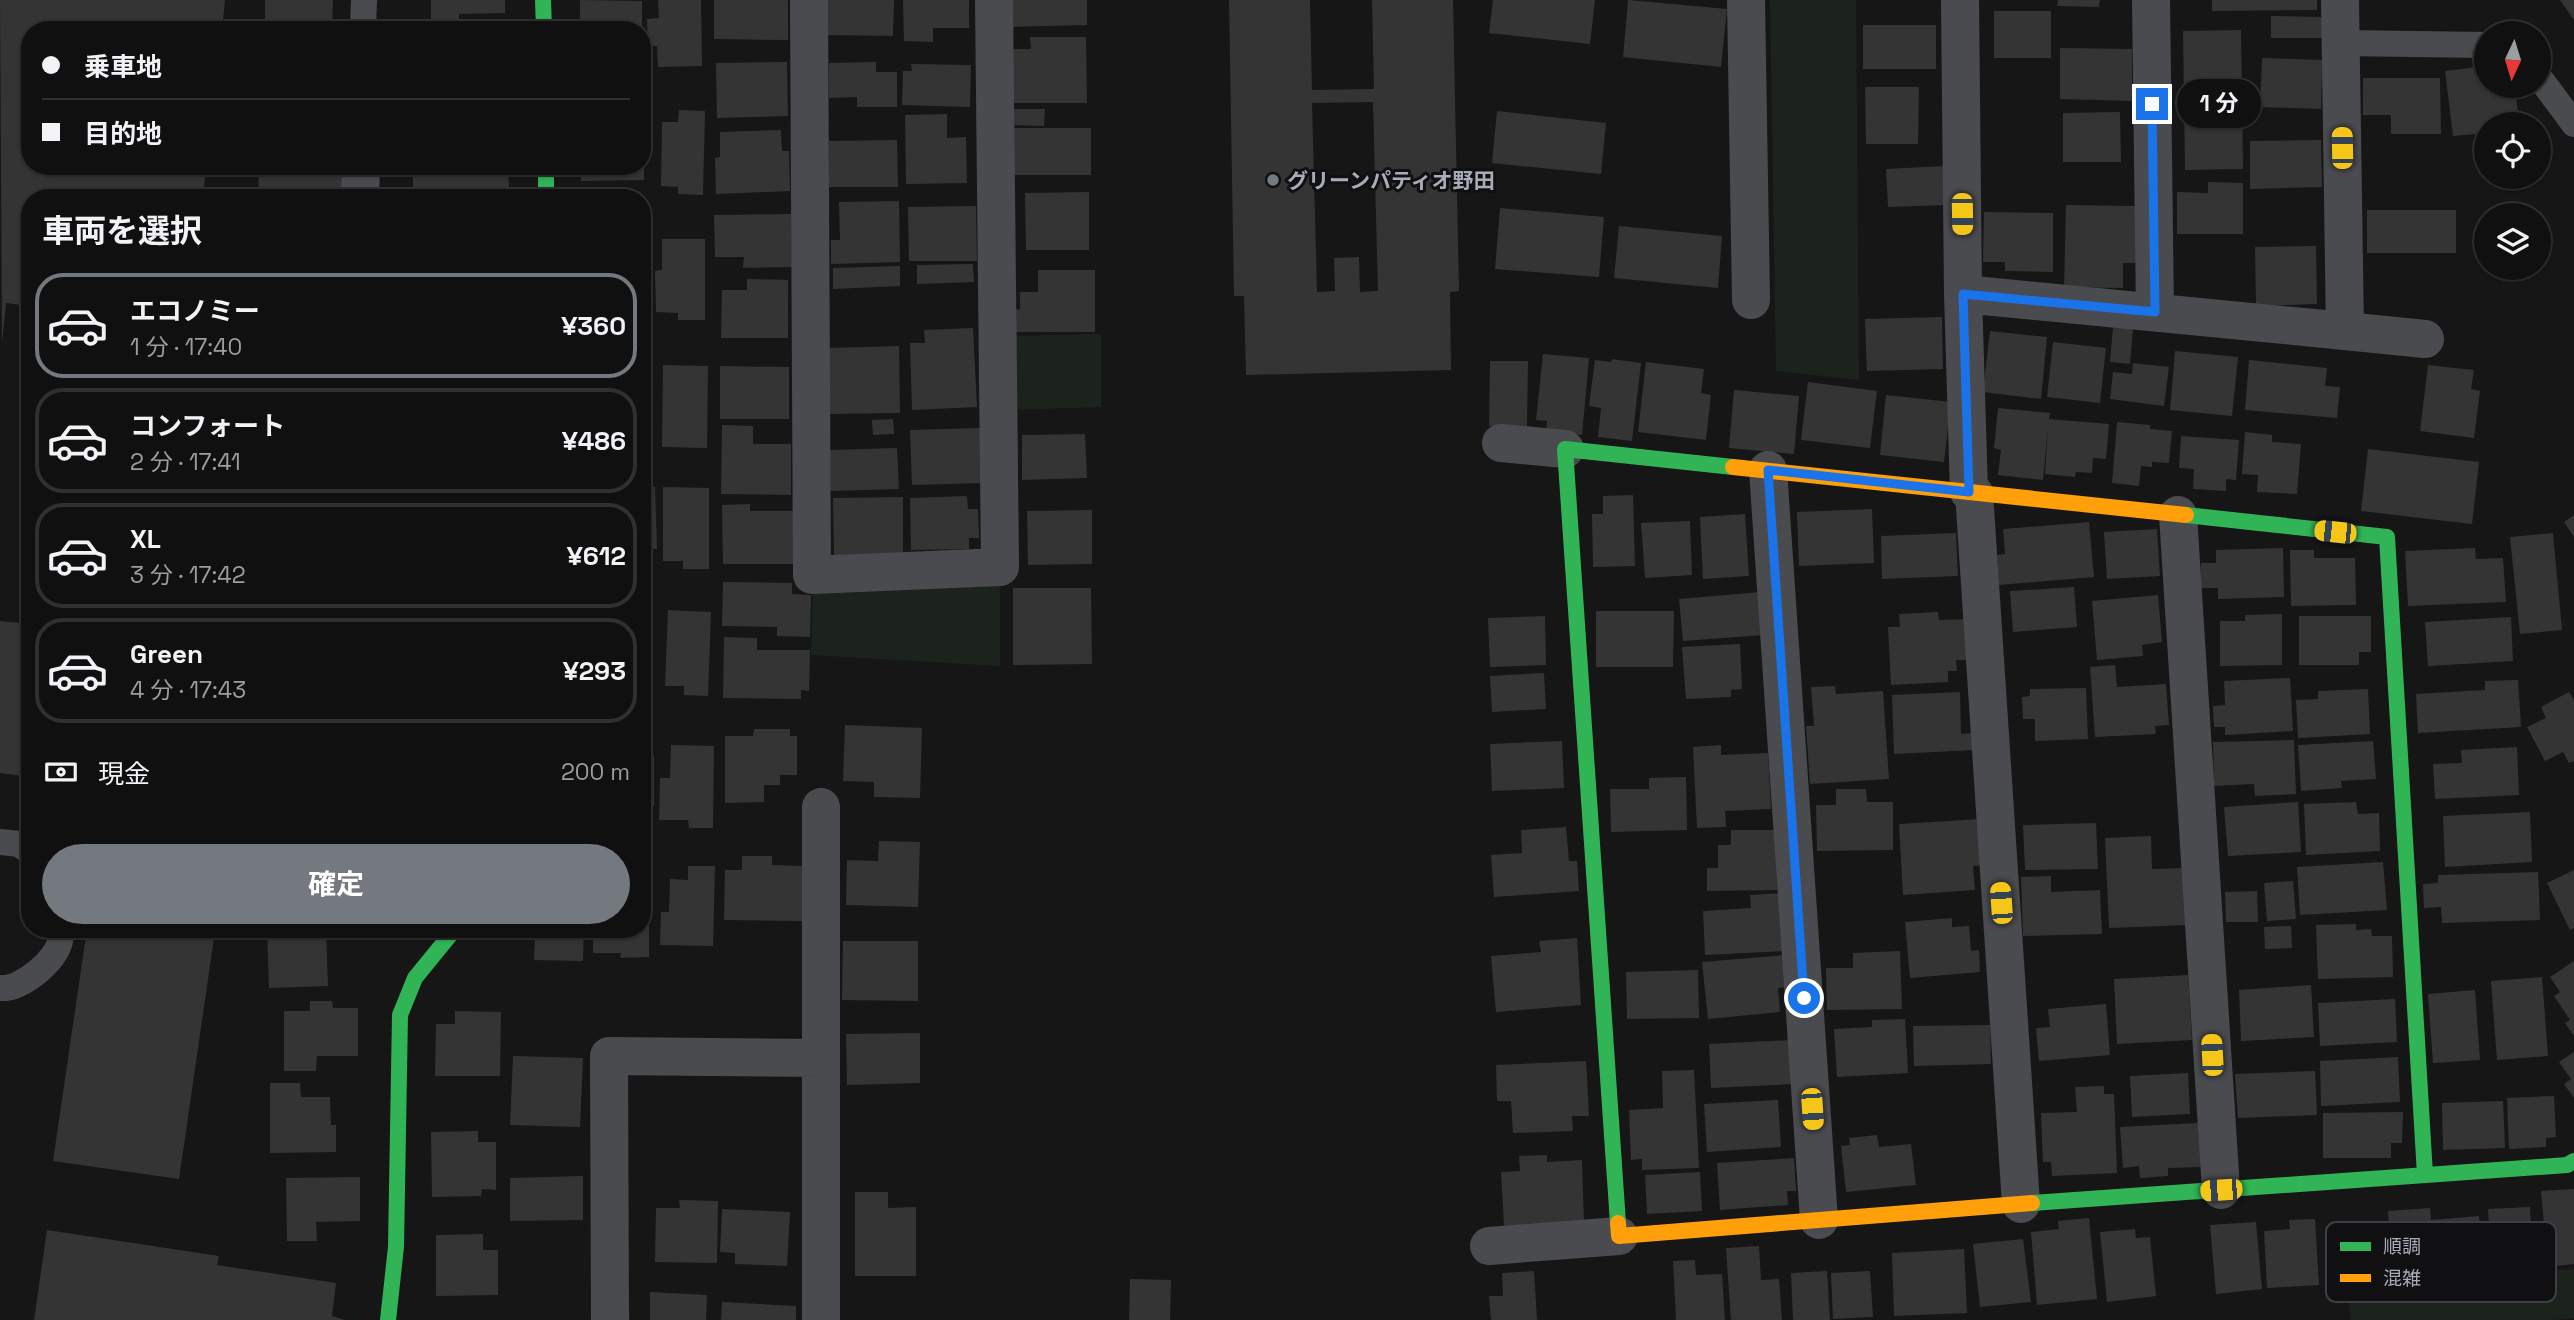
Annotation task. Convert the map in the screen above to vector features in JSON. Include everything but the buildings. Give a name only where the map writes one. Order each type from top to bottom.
[{"type":"street","points":[[543,0],[544,21]]},
{"type":"street","points":[[809,0],[812,575],[1000,566],[994,0]]},
{"type":"street","points":[[1746,0],[1751,299]]},
{"type":"street","points":[[1960,0],[1963,294],[1972,493],[2021,1204]]},
{"type":"street","points":[[2151,0],[2155,312]]},
{"type":"street","points":[[2340,0],[2346,331]]},
{"type":"street","points":[[1963,294],[2425,339]]},
{"type":"street","points":[[1502,443],[2387,537],[2425,1175]]},
{"type":"street","points":[[1565,449],[1619,1236]]},
{"type":"street","points":[[1768,470],[1819,1220]]},
{"type":"street","points":[[2178,515],[2221,1190]]},
{"type":"street","points":[[821,807],[821,1320]]},
{"type":"street","points":[[388,1320],[396,1247],[400,1015],[406,991],[420,967],[447,938]]},
{"type":"street","points":[[610,1320],[609,1056],[821,1058]]},
{"type":"street","points":[[1489,1246],[2021,1204],[2567,1166],[2574,1161]]},
{"type":"lane","points":[[363,21],[364,0]]},
{"type":"lane","points":[[2340,43],[2474,45]]},
{"type":"lane","points":[[2552,94],[2574,124]]},
{"type":"lane","points":[[0,842],[21,845]]},
{"type":"lane","points":[[0,988],[8,989],[39,972],[60,942],[60,938]]},
{"type":"shaded area","points":[[1770,0],[1856,0],[1859,380],[1776,371]]},
{"type":"shaded area","points":[[1101,334],[1101,407],[1008,410],[1009,336]]},
{"type":"shaded area","points":[[1000,582],[1000,666],[811,655],[813,587]]},
{"type":"shaded area","points":[[2574,1269],[2574,1318],[2351,1320],[2349,1302],[2556,1302],[2556,1270]]},
{"type":"traffic: fast","points":[[543,0],[544,21]]},
{"type":"traffic: fast","points":[[546,175],[546,189]]},
{"type":"traffic: fast","points":[[1618,1223],[1565,449],[1733,467]]},
{"type":"traffic: fast","points":[[2186,515],[2387,537],[2425,1175]]},
{"type":"traffic: fast","points":[[388,1320],[396,1247],[400,1015],[415,978],[448,938]]},
{"type":"traffic: fast","points":[[2032,1203],[2567,1165],[2574,1161]]},
{"type":"traffic: slow","points":[[1733,467],[2186,515]]},
{"type":"traffic: slow","points":[[1618,1223],[1619,1236],[2032,1203]]},
{"type":"place","name":"グリーンパティオ野田","points":[[1273,180]]},
{"type":"route","points":[[1804,998],[1768,470],[1969,492],[1963,294],[2155,312],[2152,104]]}]
